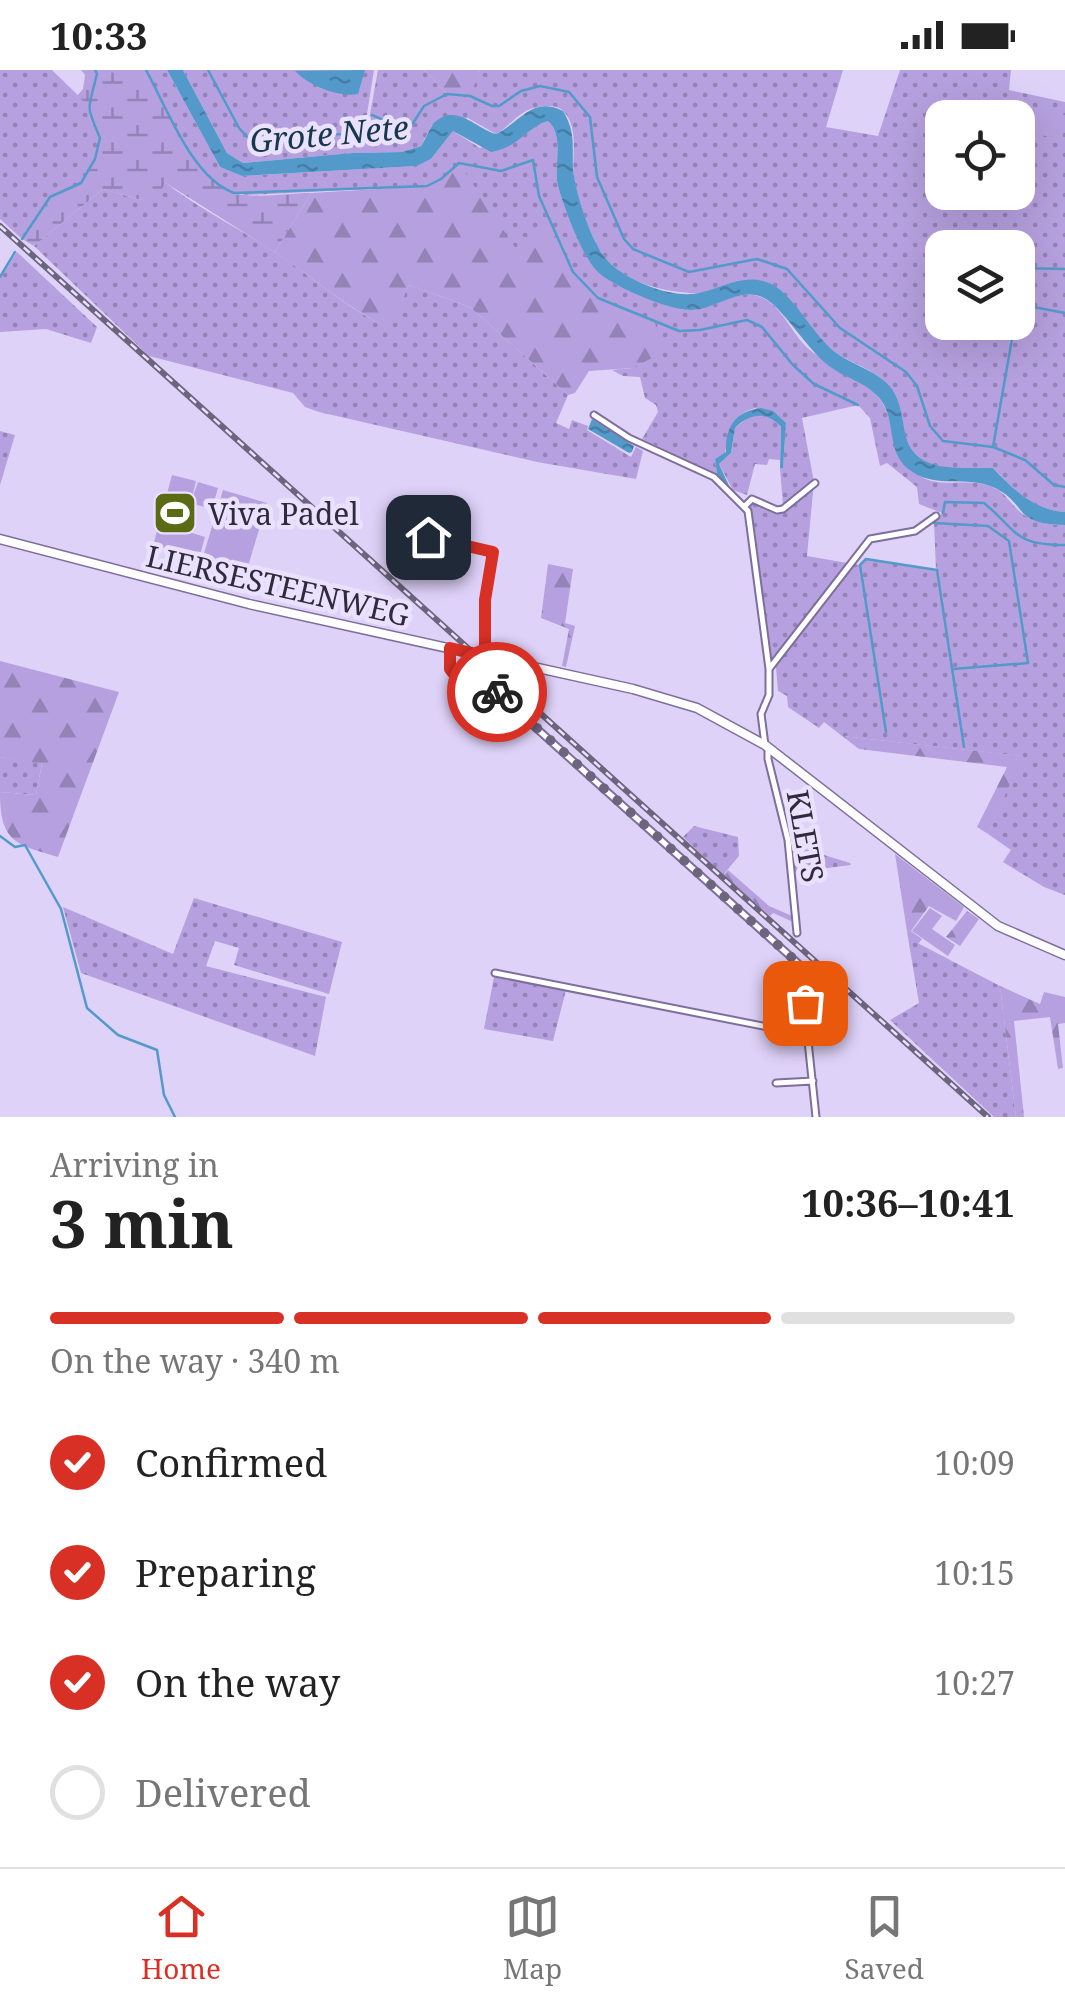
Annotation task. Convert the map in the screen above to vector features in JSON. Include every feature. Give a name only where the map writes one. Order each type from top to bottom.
[{"type":"street","points":[[594,415],[629,438],[714,478],[745,506],[752,499],[783,509],[815,483]]},
{"type":"street","name":"KLETS","points":[[745,506],[756,553],[768,669],[769,694],[762,714],[768,759],[788,840],[797,933]]},
{"type":"street","points":[[768,669],[865,544],[874,536],[915,531],[936,516]]},
{"type":"street","points":[[399,531],[493,552],[485,600],[485,656]]},
{"type":"street","name":"LIERSESTEENWEG","points":[[0,538],[248,604],[682,702],[767,746],[969,906],[1024,939],[1065,954]]},
{"type":"street","points":[[450,648],[450,669],[454,674],[486,683],[800,965],[816,1117]]},
{"type":"street","points":[[494,973],[808,1035]]},
{"type":"street","points":[[776,1083],[813,1081]]},
{"type":"green space","points":[[0,70],[52,70],[88,105],[100,138],[95,159],[81,183],[50,197],[22,239],[0,219]]},
{"type":"green space","points":[[81,70],[146,70],[182,141],[220,186],[253,196],[311,193],[275,252],[166,183],[160,191],[141,200],[103,189],[34,246],[22,239],[50,197],[81,183],[95,159],[100,138],[88,105],[77,96],[83,89],[85,75]]},
{"type":"green space","points":[[146,70],[167,70],[220,167],[242,176],[417,166],[431,159],[453,131],[480,148],[548,121],[556,135],[557,178],[564,206],[585,252],[603,276],[641,296],[682,309],[692,310],[747,295],[765,299],[810,350],[877,395],[888,414],[897,451],[909,468],[929,480],[985,485],[1001,492],[1032,520],[1065,525],[1065,895],[1003,862],[1011,850],[988,834],[1021,756],[842,736],[824,722],[819,728],[788,707],[787,696],[778,691],[750,503],[783,506],[780,468],[786,423],[755,408],[741,415],[733,425],[725,453],[715,459],[717,474],[642,439],[658,412],[656,405],[645,398],[640,377],[623,376],[612,370],[633,368],[614,307],[582,281],[550,223],[516,250],[459,164],[427,186],[247,195],[224,190],[198,166]],"holes":[[[858,405],[870,418],[880,466],[887,463],[917,487],[919,504],[942,513],[934,523],[936,570],[866,559],[859,565],[807,556],[814,482],[802,418]]]},
{"type":"green space","points":[[183,70],[374,70],[364,133],[402,132],[370,114],[378,70],[424,70],[447,94],[469,96],[480,70],[843,70],[826,127],[878,136],[900,70],[1011,70],[1009,90],[1065,102],[1065,512],[1034,503],[993,468],[943,468],[917,458],[907,443],[890,387],[873,372],[830,348],[781,291],[715,294],[669,290],[627,276],[610,263],[598,247],[582,210],[574,178],[571,125],[557,107],[529,110],[496,134],[468,118],[432,125],[421,146],[402,152],[243,163],[227,153]]},
{"type":"green space","points":[[424,70],[480,70],[470,96],[447,94]]},
{"type":"green space","points":[[1035,110],[1065,115],[1062,139],[1035,134]]},
{"type":"green space","points":[[370,114],[402,130],[408,131],[368,132]]},
{"type":"green space","points":[[459,163],[516,249],[550,222],[570,262],[589,288],[614,305],[655,323],[663,352],[633,368],[589,371],[575,393],[568,395],[470,307],[409,285],[389,329],[275,252],[311,193],[427,186]]},
{"type":"green space","points":[[166,183],[388,328],[409,285],[470,307],[568,395],[556,423],[569,429],[572,420],[588,426],[587,430],[631,457],[636,447],[643,451],[636,479],[537,462],[319,412],[305,407],[293,393],[149,356],[34,246],[103,189],[141,200]]},
{"type":"green space","points":[[17,252],[97,327],[91,343],[46,329],[0,332],[0,279]]},
{"type":"green space","points":[[760,415],[781,427],[780,460],[755,464],[747,495],[733,490],[719,464],[731,453],[735,428],[750,416]]},
{"type":"green space","points":[[0,431],[15,435],[0,485]]},
{"type":"green space","name":"Viva Padel","points":[[172,475],[196,481],[191,502],[198,482],[218,488],[212,509],[190,503],[183,530],[205,537],[200,555],[153,546]]},
{"type":"green space","points":[[223,490],[267,503],[243,583],[199,570]]},
{"type":"green space","points":[[548,564],[573,569],[565,623],[575,626],[566,667],[562,666],[569,629],[541,618]]},
{"type":"green space","points":[[0,661],[119,692],[58,857],[21,844],[7,831],[3,821],[0,792],[36,795],[42,764],[0,757]]},
{"type":"green space","points":[[842,736],[1022,756],[988,834],[977,827],[1007,767],[859,749]]},
{"type":"green space","points":[[0,757],[42,763],[36,795],[0,792]]},
{"type":"green space","points":[[694,826],[738,837],[739,856],[723,875],[683,837]]},
{"type":"green space","points":[[792,845],[850,863],[851,865],[795,872]]},
{"type":"green space","points":[[895,854],[964,907],[956,921],[929,906],[911,931],[922,939],[918,944],[908,938]]},
{"type":"green space","points":[[728,870],[769,906],[792,916],[791,921],[773,913],[770,916],[723,875]]},
{"type":"green space","points":[[194,898],[342,942],[329,994],[234,965],[239,948],[215,941],[206,966],[326,997],[315,1056],[81,973],[63,907],[173,954]]},
{"type":"green space","points":[[930,908],[942,916],[932,929],[955,945],[948,956],[912,931]]},
{"type":"green space","points":[[967,911],[979,919],[960,946],[946,937]]},
{"type":"green space","points":[[908,938],[1000,986],[1016,1117],[994,1117],[890,1020],[919,1003]]},
{"type":"green space","points":[[494,977],[566,990],[553,1041],[484,1029]]},
{"type":"green space","points":[[1000,986],[1040,1004],[1044,992],[1065,997],[1065,1023],[1058,1024],[1063,1068],[1058,1069],[1050,1017],[1014,1021],[1024,1117],[1016,1117]]},
{"type":"water","points":[[167,70],[183,70],[227,153],[243,163],[402,152],[421,146],[442,117],[465,118],[496,134],[535,108],[563,111],[572,133],[574,179],[585,218],[602,253],[616,268],[651,287],[676,293],[699,293],[745,280],[773,285],[835,352],[880,377],[892,389],[910,447],[917,456],[940,466],[993,468],[1034,503],[1065,512],[1065,525],[1028,517],[1006,494],[984,484],[928,479],[907,468],[897,454],[887,413],[879,398],[829,366],[766,299],[748,295],[683,310],[642,297],[603,276],[585,253],[564,206],[557,178],[556,135],[548,121],[509,146],[491,152],[453,131],[431,159],[417,166],[242,176],[220,167]]},
{"type":"water","points":[[365,70],[358,94],[350,95],[324,89],[295,71]]},
{"type":"water","points":[[761,408],[773,411],[786,423],[783,468],[781,427],[764,416],[746,420],[735,428],[731,453],[719,464],[732,492],[717,474],[715,459],[726,452],[733,422],[744,413]]},
{"type":"water","points":[[592,419],[634,446],[632,452],[588,429]]},
{"type":"waterway","points":[[22,239],[50,197],[81,183],[95,159],[100,138],[90,107],[95,70]]},
{"type":"waterway","points":[[146,70],[193,158],[219,185],[234,193],[427,186],[459,163],[501,171],[533,160],[539,196],[573,272],[598,298],[679,331],[747,320],[762,327],[814,384],[858,405]]},
{"type":"waterway","name":"Grote Nete","points":[[208,70],[249,139],[364,133]]},
{"type":"waterway","name":"Grote Nete","points":[[372,115],[408,131],[424,106],[447,94],[470,96],[499,106],[521,91],[540,86],[569,92],[590,117],[597,177],[624,239],[633,249],[689,272],[757,259],[787,269],[840,328],[906,372],[917,386],[930,426],[943,441],[993,447]]},
{"type":"waterway","points":[[0,277],[15,252]]},
{"type":"waterway","points":[[1035,268],[1065,269]]},
{"type":"waterway","points":[[1035,307],[1065,313]]},
{"type":"waterway","points":[[1012,340],[993,447],[1025,460],[1054,485],[1065,487]]},
{"type":"waterway","points":[[943,513],[945,502],[984,503],[1025,539],[1065,545]]},
{"type":"waterway","points":[[934,523],[988,526],[1009,541],[1028,663],[953,669]]},
{"type":"waterway","points":[[886,732],[860,565],[866,559],[937,570],[964,747]]},
{"type":"waterway","points":[[0,836],[15,847],[25,845],[61,909],[87,1008],[118,1035],[157,1050],[164,1095],[175,1117]]},
{"type":"railway","points":[[0,226],[988,1117]]},
{"type":"way so far","points":[[497,692],[800,965],[805,1003]]},
{"type":"place","name":"Viva Padel","points":[[175,513]]},
{"type":"route","points":[[428,537],[493,552],[485,600],[485,656],[450,648],[449,662],[454,674],[479,679],[497,692]]}]
